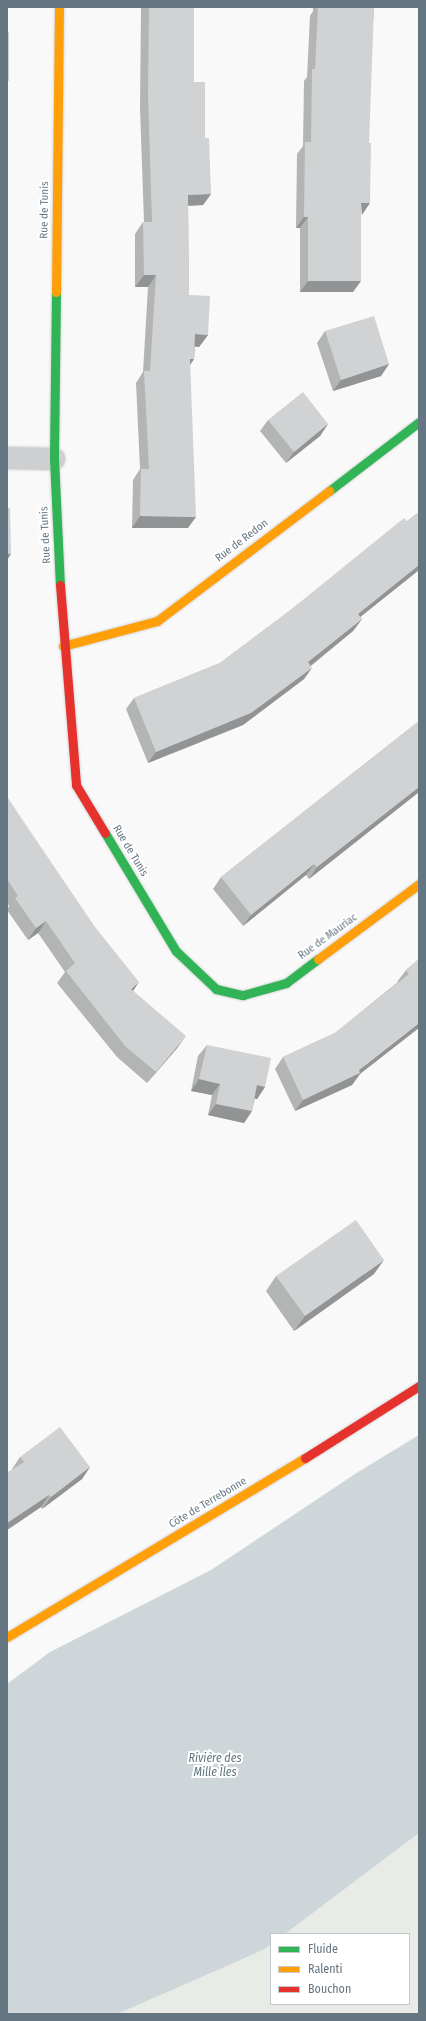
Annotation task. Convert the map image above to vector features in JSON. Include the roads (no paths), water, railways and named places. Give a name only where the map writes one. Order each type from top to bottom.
[{"type":"street","name":"Rue de Tunis","points":[[59,7],[54,459],[63,646],[76,785],[176,951],[216,989],[243,995]]},
{"type":"street","name":"Rue de Redon","points":[[63,646],[157,621],[419,422]]},
{"type":"street","points":[[7,458],[54,459]]},
{"type":"street","name":"Rue de Mauriac","points":[[243,995],[286,983],[419,884]]},
{"type":"street","name":"Côte de Terrebonne","points":[[7,1637],[334,1441],[419,1386]]},
{"type":"water","name":"Rivière des Mille Îles","points":[[419,1435],[419,1833],[286,1933],[270,1933],[270,1945],[265,1949],[117,2014],[7,2014],[7,1684],[50,1652],[211,1570],[358,1472]]}]
